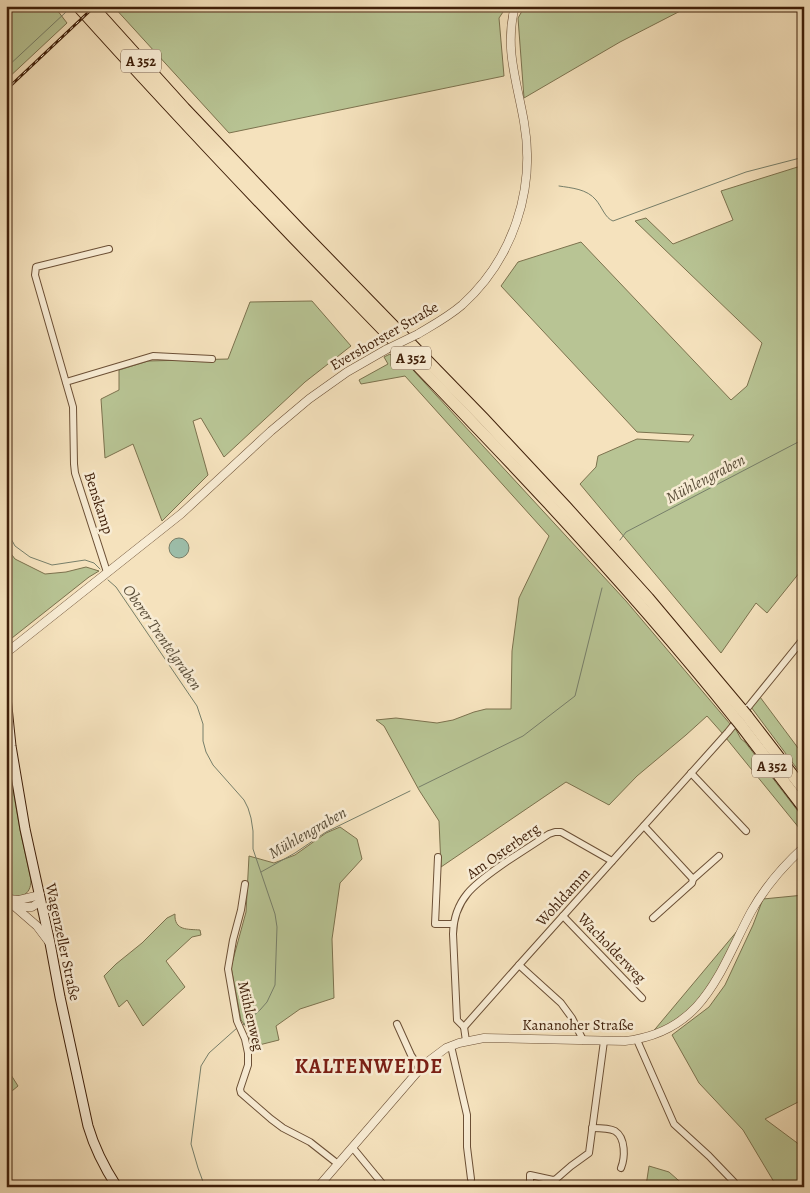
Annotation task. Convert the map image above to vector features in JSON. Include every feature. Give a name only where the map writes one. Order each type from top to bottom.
[{"type":"highway","name":"A 352","points":[[78,6],[292,236],[427,374],[553,508],[641,604],[804,790]]},
{"type":"highway","name":"A 352","points":[[94,9],[184,108],[549,488],[648,598],[741,717],[804,808]]},
{"type":"main road","name":"Wagenzeller Straße","points":[[6,696],[11,746],[24,829],[90,1134],[98,1156],[118,1187]]},
{"type":"street","name":"Evershorster Straße","points":[[6,653],[181,514],[271,431],[309,399],[347,372],[441,321],[463,304],[492,271],[509,241],[523,203],[527,177],[528,155],[524,121],[511,58],[511,29],[515,6]]},
{"type":"street","name":"Benskamp","points":[[108,572],[75,473],[73,407],[35,275],[36,267],[109,249]]},
{"type":"street","points":[[66,382],[153,356],[212,359]]},
{"type":"street","name":"Wohldamm","points":[[464,1027],[728,732],[804,638]]},
{"type":"street","points":[[798,647],[804,653]]},
{"type":"street","points":[[691,773],[746,831]]},
{"type":"street","points":[[644,826],[693,879]]},
{"type":"street","name":"Am Osterberg","points":[[464,1027],[457,1020],[453,924],[460,904],[467,893],[477,883],[554,832],[561,832],[612,861]]},
{"type":"street","name":"Kananoher Straße","points":[[318,1187],[420,1069],[435,1056],[451,1046],[484,1038],[625,1041],[657,1034],[673,1026],[695,1009],[708,993],[717,980],[763,893],[776,875],[804,847]]},
{"type":"street","points":[[653,918],[719,856]]},
{"type":"street","points":[[438,857],[435,924],[453,924]]},
{"type":"street","name":"Mühlenweg","points":[[245,884],[242,910],[233,940],[228,969],[235,1013],[248,1053],[248,1066],[240,1089],[271,1119],[283,1128],[310,1142],[338,1164]]},
{"type":"street","points":[[6,899],[40,898]]},
{"type":"street","points":[[17,908],[32,907],[40,898]]},
{"type":"street","points":[[6,899],[37,926],[50,943]]},
{"type":"street","name":"Wacholderweg","points":[[564,916],[642,998]]},
{"type":"street","points":[[519,964],[561,1003],[572,1018],[583,1040]]},
{"type":"street","points":[[397,1024],[411,1055],[420,1069]]},
{"type":"street","points":[[464,1027],[466,1042]]},
{"type":"street","points":[[636,1040],[674,1124],[709,1156],[734,1182],[736,1187]]},
{"type":"street","points":[[530,1187],[530,1176],[556,1179],[589,1153],[604,1041]]},
{"type":"street","points":[[451,1046],[467,1115],[467,1147],[471,1179]]},
{"type":"street","points":[[592,1128],[614,1130],[619,1134],[624,1152],[624,1161],[621,1168]]},
{"type":"street","points":[[353,1148],[385,1187]]},
{"type":"shaded area","points":[[6,6],[54,6],[67,23],[6,80]]},
{"type":"shaded area","points":[[113,6],[507,6],[499,18],[504,76],[229,133]]},
{"type":"shaded area","points":[[525,6],[690,6],[620,42],[524,98],[518,18]]},
{"type":"shaded area","points":[[804,165],[804,575],[800,572],[767,613],[756,603],[721,653],[580,484],[596,467],[598,456],[637,439],[689,442],[694,435],[637,432],[501,286],[518,262],[581,242],[731,400],[747,386],[762,343],[635,221],[646,218],[673,244],[733,220],[721,191]]},
{"type":"shaded area","points":[[312,301],[351,346],[305,382],[224,457],[201,418],[193,421],[208,475],[162,521],[133,444],[105,458],[101,399],[119,390],[119,370],[148,361],[228,359],[250,302]]},
{"type":"shaded area","points":[[390,354],[396,361],[401,358],[412,369],[626,601],[731,725],[723,734],[707,716],[637,776],[609,805],[566,782],[441,867],[439,821],[419,790],[384,726],[376,720],[396,718],[437,723],[453,720],[486,709],[511,709],[512,651],[519,598],[549,536],[405,376],[361,384],[359,380],[388,364],[384,357]]},
{"type":"shaded area","points":[[179,538],[186,541],[189,548],[186,555],[179,558],[172,555],[169,548],[172,541]]},
{"type":"shaded area","points":[[6,547],[15,559],[45,574],[66,572],[86,567],[99,571],[12,638],[6,639]]},
{"type":"shaded area","points":[[760,697],[804,756],[804,778],[751,707]]},
{"type":"shaded area","points":[[735,728],[741,739],[804,819],[804,834],[726,738]]},
{"type":"shaded area","points":[[6,749],[31,880],[27,893],[20,896],[6,892]]},
{"type":"shaded area","points":[[340,827],[357,839],[362,859],[340,883],[332,939],[334,998],[300,1009],[276,1026],[279,1040],[259,1045],[252,1051],[247,1028],[241,1020],[231,967],[246,912],[249,856],[274,863],[295,855],[326,833]]},
{"type":"shaded area","points":[[804,895],[804,1099],[765,1119],[804,1148],[804,1187],[777,1187],[743,1130],[699,1083],[672,1035],[709,1007],[725,985],[763,899]]},
{"type":"shaded area","points":[[175,914],[175,920],[179,926],[200,930],[201,935],[192,937],[166,961],[185,987],[143,1026],[127,1000],[119,1007],[104,976],[167,918]]},
{"type":"shaded area","points":[[738,930],[716,977],[702,996],[679,1019],[651,1034]]},
{"type":"shaded area","points":[[6,1067],[18,1086],[6,1096]]},
{"type":"shaded area","points":[[649,1166],[669,1172],[686,1187],[644,1187],[646,1186]]},
{"type":"waterway","name":"Oberer Trentelgraben","points":[[6,68],[66,12]]},
{"type":"waterway","points":[[559,186],[588,193],[613,221],[746,172],[804,157]]},
{"type":"waterway","name":"Mühlengraben","points":[[620,540],[626,532],[804,439]]},
{"type":"waterway","name":"Oberer Trentelgraben","points":[[6,526],[15,546],[30,557],[52,565],[85,560],[94,563],[100,569]]},
{"type":"waterway","name":"Oberer Trentelgraben","points":[[108,580],[116,587],[197,706],[203,724],[203,741],[206,752],[213,765],[244,800],[248,808],[253,831],[253,849],[275,914],[277,927],[275,985],[267,1002],[243,1025]]},
{"type":"waterway","name":"Mühlengraben","points":[[419,787],[523,736],[575,696],[602,588]]},
{"type":"waterway","name":"Mühlengraben","points":[[261,872],[295,853],[326,832],[410,791]]},
{"type":"waterway","name":"Mühlengraben","points":[[205,1187],[191,1144],[201,1066],[209,1053],[237,1028]]},
{"type":"railway","points":[[6,90],[95,6]]},
{"type":"district","name":"KALTENWEIDE","points":[[369,1066]]}]
